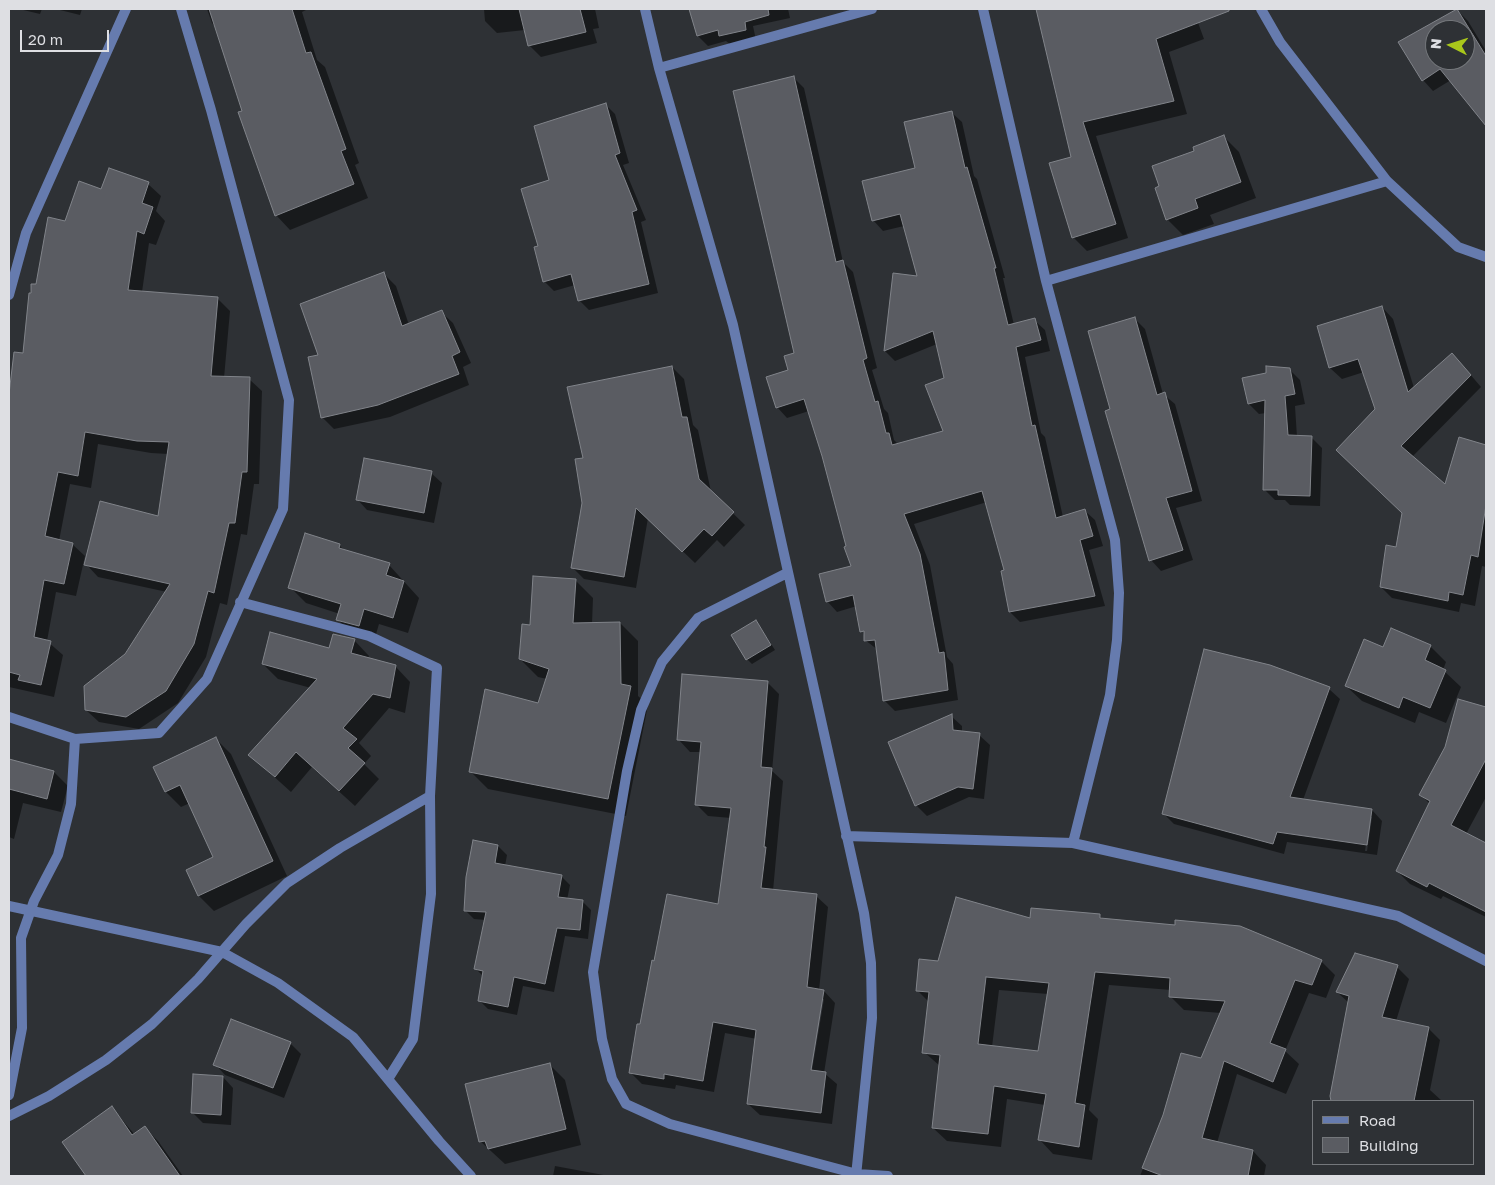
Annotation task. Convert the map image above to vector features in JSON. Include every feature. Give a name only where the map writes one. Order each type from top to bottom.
[{"type":"street","points":[[9,295],[26,233],[126,9]]},
{"type":"street","points":[[9,717],[76,739],[159,733],[207,679],[282,509],[289,400],[211,110],[181,9]]},
{"type":"street","points":[[645,9],[659,68],[733,325],[864,913],[871,963],[872,1018],[857,1175]]},
{"type":"street","points":[[659,68],[872,9]]},
{"type":"street","points":[[983,9],[1046,281],[1115,540],[1119,593],[1110,695],[1073,843]]},
{"type":"street","points":[[1261,9],[1280,42],[1387,181],[1458,247],[1486,257]]},
{"type":"street","points":[[1046,281],[1387,181]]},
{"type":"street","points":[[787,573],[698,618],[662,662],[641,710],[627,771],[593,972],[602,1039],[612,1080],[626,1104],[670,1124],[857,1175],[888,1176]]},
{"type":"street","points":[[240,602],[369,636],[437,668],[437,708],[430,796],[431,894],[413,1039],[388,1080]]},
{"type":"street","points":[[9,1095],[22,1028],[21,938],[30,912],[60,846],[71,804],[76,739]]},
{"type":"street","points":[[9,1116],[49,1096],[106,1060],[152,1024],[198,979],[287,884],[340,848],[430,796]]},
{"type":"street","points":[[846,836],[1073,843],[1398,916],[1486,961]]},
{"type":"street","points":[[9,906],[222,952],[278,983],[353,1037],[439,1141],[471,1176]]},
{"type":"building","points":[[209,9],[292,9],[306,53],[311,52],[346,149],[341,151],[354,184],[275,216],[238,112],[242,111]]},
{"type":"building","points":[[519,9],[580,9],[586,32],[528,46]]},
{"type":"building","points":[[689,9],[768,9],[769,15],[745,22],[746,30],[719,36],[718,30],[697,36]]},
{"type":"building","points":[[1036,9],[1229,9],[1229,11],[1156,39],[1174,101],[1083,122],[1116,224],[1072,238],[1049,163],[1071,157]]},
{"type":"building","points":[[1457,9],[1464,20],[1437,20]]},
{"type":"building","points":[[1425,27],[1425,70],[1438,70],[1422,81],[1398,42]]},
{"type":"building","points":[[1475,38],[1486,56],[1486,126],[1441,70],[1475,70]]},
{"type":"building","points":[[794,76],[836,262],[843,260],[867,358],[863,360],[875,402],[878,401],[886,433],[889,433],[892,445],[943,431],[925,385],[944,378],[933,331],[884,351],[893,273],[917,276],[900,214],[872,221],[862,181],[915,168],[904,122],[952,111],[965,168],[967,167],[996,268],[994,268],[1008,325],[1035,318],[1041,340],[1016,347],[1032,426],[1035,425],[1056,518],[1085,509],[1093,536],[1080,540],[1095,596],[1009,612],[1001,571],[1004,570],[982,491],[904,514],[920,554],[939,653],[944,652],[948,690],[883,701],[875,640],[864,641],[864,631],[860,632],[853,595],[826,602],[819,574],[851,566],[844,547],[846,546],[822,456],[804,399],[776,408],[766,377],[788,370],[784,356],[794,353],[733,91]]},
{"type":"building","points":[[606,103],[620,153],[615,155],[637,210],[632,212],[649,284],[578,301],[571,274],[543,282],[534,247],[538,246],[521,189],[549,180],[534,126]]},
{"type":"building","points":[[1224,135],[1241,182],[1195,199],[1198,208],[1166,220],[1155,188],[1159,186],[1152,166],[1194,151],[1193,147]]},
{"type":"building","points":[[109,168],[149,182],[142,203],[153,207],[144,234],[137,231],[128,290],[218,297],[211,376],[250,377],[247,472],[242,472],[235,523],[229,523],[214,593],[208,591],[194,644],[166,691],[126,717],[85,710],[84,686],[125,654],[170,584],[84,565],[100,501],[158,516],[169,442],[137,441],[85,432],[78,476],[58,472],[45,536],[73,543],[64,584],[44,580],[34,637],[51,641],[41,685],[18,680],[20,675],[9,672],[9,394],[14,352],[23,353],[29,293],[31,293],[31,284],[36,284],[48,217],[65,221],[79,181],[101,189]]},
{"type":"building","points":[[384,272],[402,326],[442,310],[460,352],[452,356],[459,374],[378,405],[321,418],[308,357],[318,355],[300,304]]},
{"type":"building","points":[[1382,306],[1408,392],[1452,353],[1471,375],[1401,446],[1445,484],[1459,437],[1486,445],[1486,505],[1478,557],[1471,555],[1463,595],[1449,592],[1448,601],[1380,587],[1386,545],[1396,547],[1402,513],[1336,450],[1375,409],[1358,359],[1329,368],[1317,326]]},
{"type":"building","points":[[1135,317],[1157,395],[1165,392],[1192,491],[1166,498],[1183,550],[1149,561],[1105,411],[1110,409],[1088,331]]},
{"type":"building","points":[[672,366],[682,417],[687,417],[699,479],[734,512],[712,536],[704,529],[682,552],[636,508],[624,577],[571,568],[582,503],[575,459],[583,458],[567,387]]},
{"type":"building","points":[[1266,366],[1290,368],[1295,394],[1285,396],[1288,435],[1312,436],[1310,496],[1278,495],[1278,490],[1263,490],[1265,400],[1248,404],[1242,378],[1266,373]]},
{"type":"building","points":[[364,458],[432,471],[424,513],[356,500]]},
{"type":"building","points":[[305,533],[340,544],[339,548],[390,563],[386,575],[404,581],[393,618],[364,609],[359,626],[336,620],[341,604],[288,588]]},
{"type":"building","points":[[533,576],[576,579],[573,623],[620,622],[621,684],[631,686],[608,799],[469,772],[485,689],[538,703],[549,669],[519,659],[522,624],[530,625]]},
{"type":"building","points":[[756,620],[771,645],[746,660],[731,635]]},
{"type":"building","points":[[1391,628],[1431,645],[1425,660],[1446,670],[1430,708],[1403,697],[1399,708],[1345,686],[1364,639],[1383,647]]},
{"type":"building","points":[[270,632],[329,648],[333,634],[355,639],[351,653],[396,665],[390,698],[373,694],[343,728],[357,739],[348,748],[365,763],[339,791],[296,752],[275,777],[248,755],[317,679],[262,664]]},
{"type":"building","points":[[1204,649],[1270,665],[1330,687],[1290,797],[1372,809],[1367,845],[1277,832],[1273,844],[1162,814]]},
{"type":"building","points":[[682,674],[768,681],[761,767],[772,768],[761,888],[817,894],[807,987],[824,990],[811,1070],[826,1072],[821,1113],[747,1104],[756,1030],[713,1022],[703,1081],[664,1074],[664,1079],[629,1073],[637,1024],[640,1024],[667,894],[718,904],[731,808],[695,805],[701,742],[677,740]]},
{"type":"building","points":[[1458,699],[1486,707],[1486,759],[1451,825],[1486,843],[1486,912],[1429,883],[1427,887],[1396,871],[1430,801],[1419,795],[1445,747]]},
{"type":"building","points":[[952,714],[953,730],[980,733],[973,789],[958,787],[915,806],[888,742]]},
{"type":"building","points":[[216,737],[273,861],[198,896],[186,870],[213,857],[180,785],[165,792],[153,767]]},
{"type":"building","points":[[9,759],[54,771],[47,799],[9,789]]},
{"type":"building","points":[[473,840],[498,845],[495,863],[562,875],[558,897],[583,900],[580,930],[557,928],[545,984],[514,977],[508,1007],[478,1001],[483,971],[474,969],[486,912],[464,911],[466,877]]},
{"type":"building","points":[[956,897],[1030,918],[1031,908],[1100,914],[1100,918],[1175,925],[1175,920],[1240,926],[1322,960],[1312,985],[1295,980],[1270,1043],[1286,1049],[1273,1082],[1224,1061],[1202,1138],[1253,1150],[1248,1176],[1163,1176],[1142,1168],[1163,1115],[1181,1053],[1201,1058],[1225,1001],[1169,997],[1170,978],[1095,972],[1075,1103],[1085,1105],[1079,1147],[1038,1140],[1046,1094],[994,1086],[988,1134],[932,1128],[940,1055],[922,1053],[929,992],[916,991],[919,959],[938,961]],"holes":[[[986,977],[1049,983],[1038,1051],[978,1044]]]},
{"type":"building","points":[[1355,953],[1398,965],[1382,1017],[1429,1027],[1414,1100],[1331,1100],[1349,996],[1336,992]]},
{"type":"building","points":[[231,1019],[291,1042],[273,1088],[213,1065]]},
{"type":"building","points":[[550,1063],[566,1129],[488,1149],[485,1141],[479,1142],[465,1084]]},
{"type":"building","points":[[193,1074],[223,1076],[221,1115],[191,1113]]},
{"type":"building","points":[[112,1106],[132,1135],[145,1126],[180,1176],[86,1176],[62,1142]]}]
